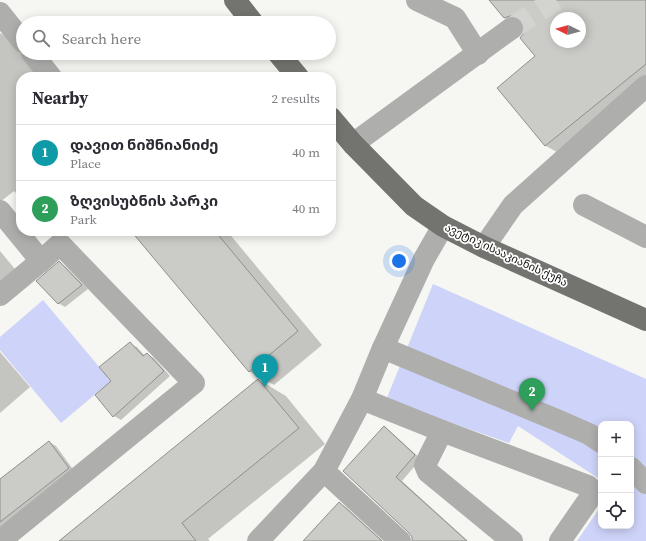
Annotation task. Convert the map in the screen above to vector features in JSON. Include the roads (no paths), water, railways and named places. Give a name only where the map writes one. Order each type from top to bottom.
[{"type":"main road","points":[[235,0],[248,16]]},
{"type":"main road","points":[[284,60],[294,72]]},
{"type":"main road","name":"ავეტიკ ისააკიანის ქუჩა","points":[[336,124],[353,144],[414,206],[443,226],[484,247],[646,320]]},
{"type":"street","points":[[417,0],[455,18],[478,54]]},
{"type":"street","points":[[0,13],[16,33]]},
{"type":"street","points":[[353,144],[512,28]]},
{"type":"street","points":[[38,60],[47,72]]},
{"type":"street","points":[[484,247],[513,205],[646,86]]},
{"type":"street","points":[[584,205],[646,237]]},
{"type":"street","points":[[0,211],[16,231]]},
{"type":"street","points":[[264,539],[324,471],[362,399],[383,348],[424,259],[443,226]]},
{"type":"street","points":[[20,236],[40,261]]},
{"type":"street","points":[[0,295],[60,244],[194,384],[0,541]]},
{"type":"street","points":[[383,348],[559,421],[589,434],[598,440]]},
{"type":"street","points":[[362,399],[442,432],[588,486],[594,492],[560,541]]},
{"type":"street","points":[[442,432],[425,465],[428,472],[512,541]]},
{"type":"street","points":[[324,471],[400,541]]},
{"type":"street","points":[[634,471],[646,483]]},
{"type":"tunnel","points":[[512,28],[556,0]]},
{"type":"place","name":"დავით ნიშნიანიძე","points":[[265,387]]},
{"type":"place","name":"ზღვისუბნის პარკი","points":[[532,411]]}]
